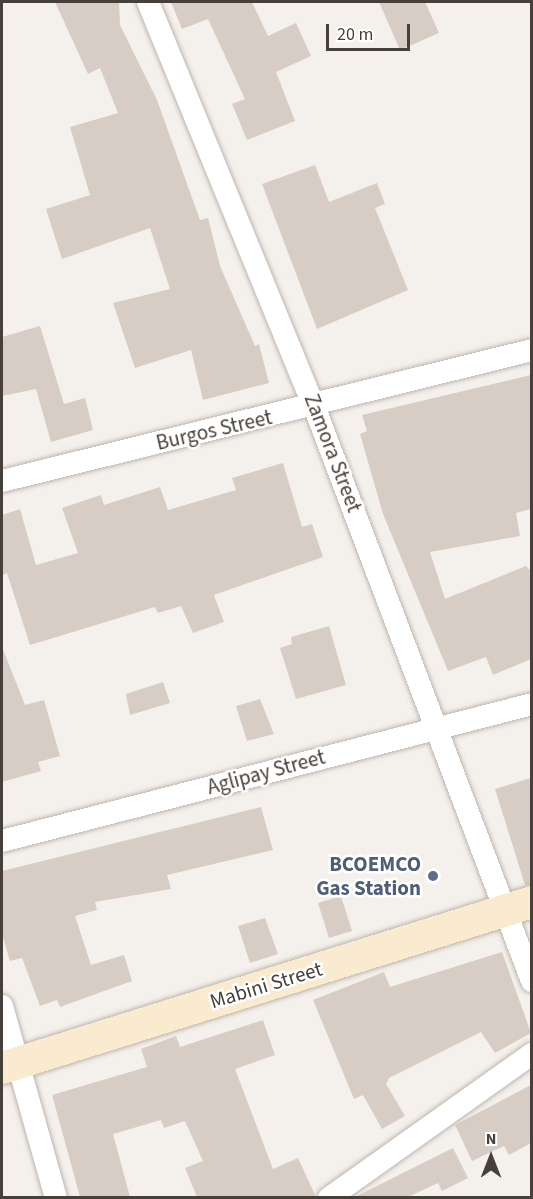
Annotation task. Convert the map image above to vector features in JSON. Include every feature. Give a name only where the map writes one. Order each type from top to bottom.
[{"type":"street","name":"Zamora Street","points":[[148,2],[314,406],[439,727],[518,906],[531,981]]},
{"type":"street","name":"Burgos Street","points":[[2,481],[314,406],[531,350]]},
{"type":"street","name":"Aglipay Street","points":[[2,841],[531,704]]},
{"type":"street","name":"Mabini Street","points":[[10,1065],[518,906]]},
{"type":"street","points":[[2,1006],[10,1065],[56,1197]]},
{"type":"street","points":[[330,1197],[531,1054]]},
{"type":"building","points":[[55,2],[119,2],[120,25],[157,100],[200,220],[208,218],[220,266],[255,346],[259,344],[269,383],[203,400],[191,350],[135,368],[113,303],[170,289],[150,228],[62,259],[46,209],[90,195],[70,127],[118,113],[100,68],[88,74]]},
{"type":"building","points":[[171,2],[252,2],[268,36],[296,23],[311,56],[276,72],[295,121],[247,140],[232,104],[245,99],[208,19],[182,29]]},
{"type":"building","points":[[379,2],[425,2],[439,33],[400,50]]},
{"type":"building","points":[[315,165],[329,202],[377,183],[385,204],[375,208],[408,290],[317,329],[262,184]]},
{"type":"building","points":[[40,326],[64,404],[85,398],[93,430],[51,442],[36,389],[2,396],[2,337]]},
{"type":"building","points":[[531,375],[531,509],[516,513],[520,536],[430,552],[445,599],[526,566],[531,571],[531,659],[493,675],[486,657],[448,671],[383,514],[360,434],[367,431],[362,415]]},
{"type":"building","points":[[283,463],[302,527],[312,524],[323,557],[214,595],[224,622],[193,633],[181,606],[158,613],[155,607],[30,645],[7,573],[2,575],[2,515],[20,509],[36,565],[78,553],[62,508],[101,495],[104,505],[160,487],[168,510],[236,490],[232,478]]},
{"type":"building","points":[[329,626],[346,685],[296,699],[280,648],[292,644],[291,637]]},
{"type":"building","points":[[2,647],[25,705],[44,700],[60,756],[38,762],[41,771],[2,782]]},
{"type":"building","points":[[163,682],[170,703],[130,715],[126,694]]},
{"type":"building","points":[[260,699],[274,734],[247,741],[236,706]]},
{"type":"building","points":[[531,778],[531,885],[525,885],[495,789]]},
{"type":"building","points":[[261,807],[273,850],[167,875],[171,889],[95,902],[97,910],[75,916],[91,965],[124,955],[132,981],[60,1007],[57,1000],[40,1006],[22,958],[10,961],[2,934],[2,871]]},
{"type":"building","points":[[341,896],[352,931],[329,938],[318,903]]},
{"type":"building","points":[[265,918],[278,954],[250,963],[238,926]]},
{"type":"building","points":[[502,952],[531,1033],[495,1053],[481,1032],[389,1078],[386,1084],[405,1116],[382,1129],[363,1095],[354,1099],[313,1000],[384,972],[390,987]]},
{"type":"building","points":[[263,1020],[275,1055],[235,1069],[273,1169],[298,1158],[316,1197],[197,1197],[185,1168],[203,1161],[185,1121],[164,1128],[161,1120],[113,1134],[130,1197],[80,1197],[52,1095],[147,1067],[141,1049],[176,1036],[180,1047]]},
{"type":"building","points":[[531,1085],[531,1143],[509,1155],[504,1146],[472,1161],[455,1125]]},
{"type":"building","points":[[453,1148],[468,1178],[442,1191],[438,1183],[408,1197],[355,1197]]},
{"type":"place","name":"BCOEMCO Gas Station","points":[[433,876]]}]
